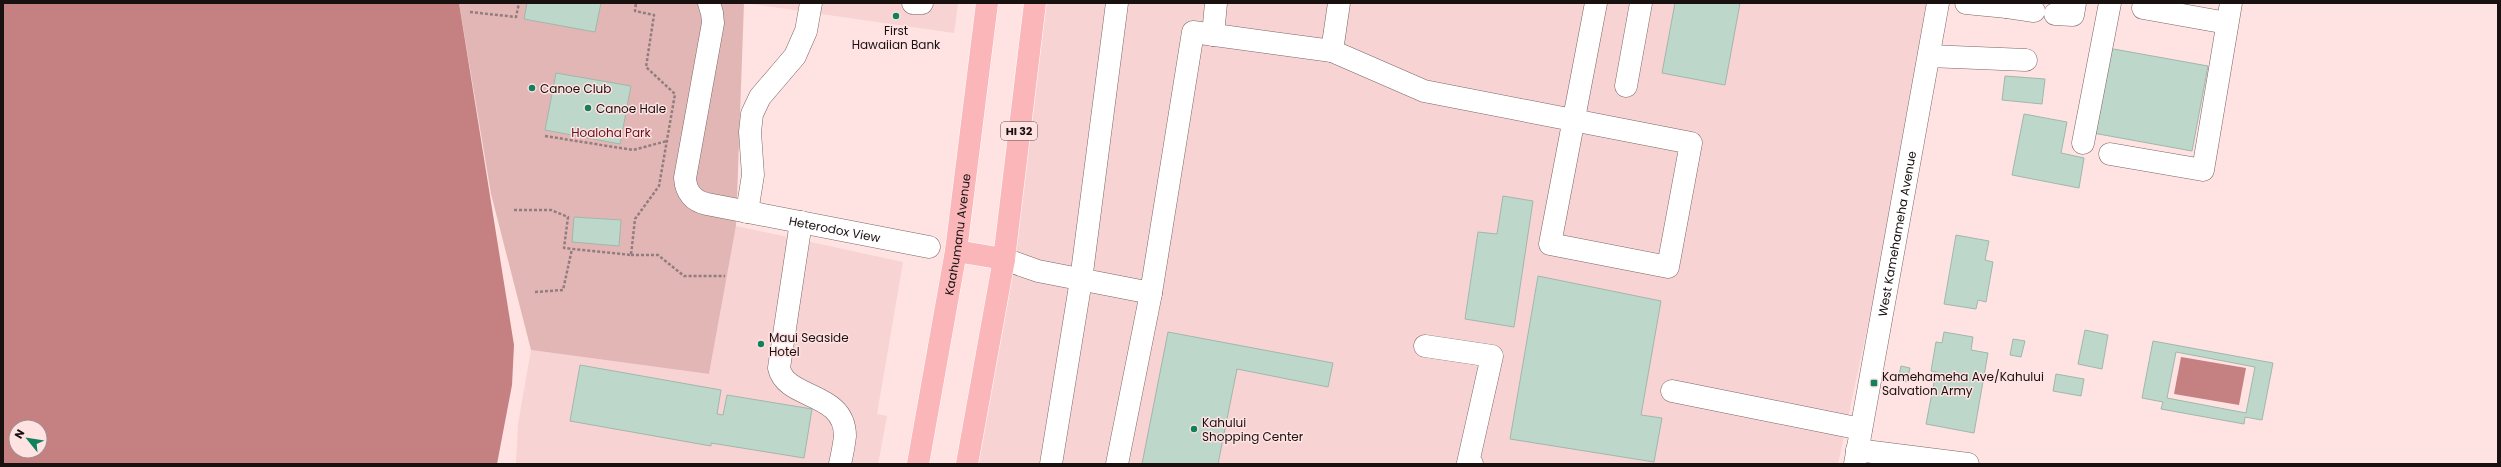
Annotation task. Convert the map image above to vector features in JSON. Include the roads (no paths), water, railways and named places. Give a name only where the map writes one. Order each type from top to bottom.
[{"type":"main road","name":"Kaahumanu Avenue","points":[[918,464],[956,251],[987,3]]},
{"type":"main road","name":"HI 32","points":[[967,464],[1004,259],[1035,3]]},
{"type":"main road","points":[[956,251],[1004,259]]},
{"type":"street","name":"Heterodox View","points":[[709,3],[712,12],[712,23],[686,174],[686,186],[689,193],[698,201],[929,247]]},
{"type":"street","points":[[744,211],[753,175],[750,132],[752,114],[760,97],[795,56],[806,31],[811,3]]},
{"type":"street","points":[[913,3],[922,3]]},
{"type":"street","points":[[1051,464],[1081,280],[1117,3]]},
{"type":"street","points":[[1213,35],[1216,3]]},
{"type":"street","points":[[1332,51],[1339,3]]},
{"type":"street","points":[[1117,464],[1151,293],[1192,32],[1332,51],[1424,91],[1572,121],[1691,143],[1668,267],[1550,244],[1572,121],[1596,3]]},
{"type":"street","points":[[1626,86],[1641,3]]},
{"type":"street","name":"West Kamehameha Avenue","points":[[1856,457],[1938,3]]},
{"type":"street","points":[[1966,3],[2008,5],[2045,12],[2073,15],[2075,3]]},
{"type":"street","points":[[2083,143],[2107,3]]},
{"type":"street","points":[[2110,154],[2202,170],[2229,13],[2143,8],[2144,3]]},
{"type":"street","points":[[1929,56],[2026,60]]},
{"type":"street","points":[[801,222],[779,368],[785,381],[831,406],[839,416],[844,436],[840,464]]},
{"type":"street","points":[[1004,259],[1038,271],[1151,293]]},
{"type":"street","points":[[1425,346],[1492,356],[1470,464]]},
{"type":"street","points":[[1672,391],[1861,429]]},
{"type":"street","points":[[1856,457],[1968,464]]},
{"type":"place","name":"First Hawaiian Bank","points":[[896,16]]},
{"type":"place","name":"Canoe Club","points":[[532,88]]},
{"type":"place","name":"Canoe Hale","points":[[588,108]]},
{"type":"place","name":"Maui Seaside Hotel","points":[[761,344]]},
{"type":"place","name":"Kamehameha Ave/Kahului Salvation Army","points":[[1874,383]]},
{"type":"place","name":"Kahului Shopping Center","points":[[1194,429]]},
{"type":"park label","name":"Hoaloha Park","points":[[611,132]]}]
